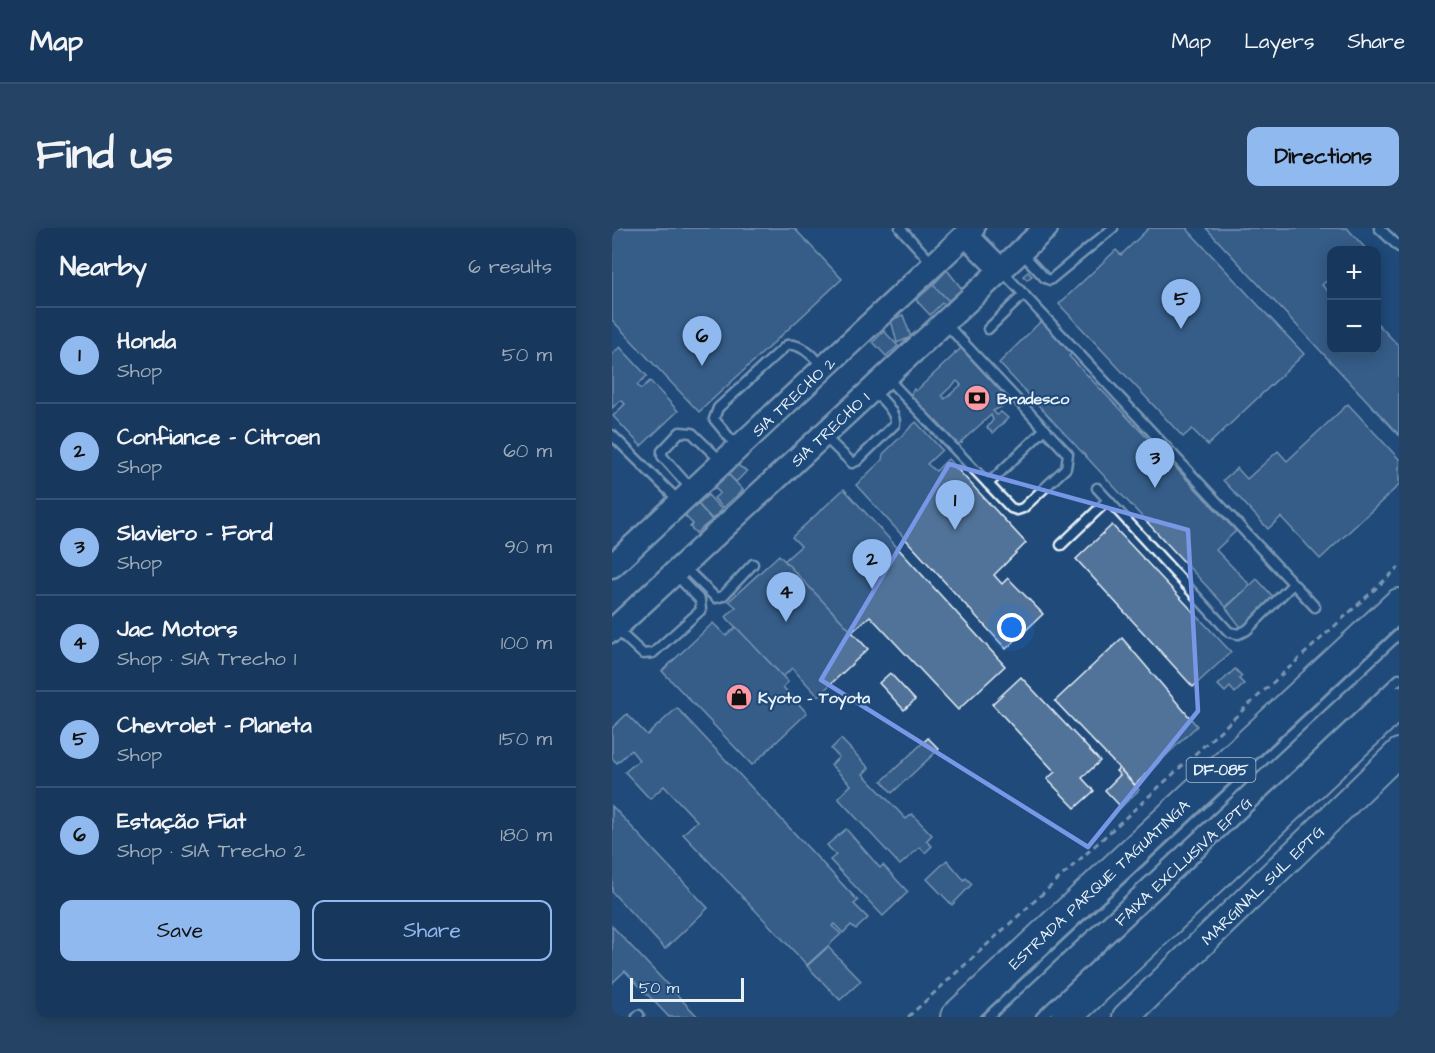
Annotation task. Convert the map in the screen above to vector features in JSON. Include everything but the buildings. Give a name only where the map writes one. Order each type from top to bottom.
[{"type":"highway","name":"ESTRADA PARQUE TAGUATINGA","points":[[956,1017],[1399,604]]},
{"type":"highway","points":[[1066,1017],[1399,702]]},
{"type":"highway","points":[[1098,1017],[1169,922]]},
{"type":"main road","name":"SIA TRECHO 1","points":[[613,629],[1046,228]]},
{"type":"main road","name":"SIA TRECHO 2","points":[[612,566],[934,265],[966,230]]},
{"type":"main road","points":[[966,230],[1001,270]]},
{"type":"main road","name":"MARGINAL SUL EPTG","points":[[1126,1017],[1399,752]]},
{"type":"lane","points":[[900,228],[934,265]]},
{"type":"lane","points":[[1021,252],[1045,278],[1050,280],[1113,228]]},
{"type":"lane","points":[[1379,228],[1399,247]]},
{"type":"lane","points":[[1001,270],[1315,607]]},
{"type":"lane","points":[[988,329],[1024,294]]},
{"type":"lane","points":[[880,384],[1011,508],[1017,510],[1023,508],[1066,468],[1068,454],[945,323]]},
{"type":"lane","points":[[730,455],[714,419],[718,408],[787,345],[794,344],[800,347],[824,368]]},
{"type":"lane","points":[[824,436],[844,458],[852,463],[857,461],[895,424],[896,417],[880,384]]},
{"type":"lane","points":[[988,484],[1045,429]]},
{"type":"lane","points":[[686,497],[662,456],[662,451],[680,432],[692,433],[730,455]]},
{"type":"lane","points":[[612,435],[686,497]]},
{"type":"lane","points":[[1097,488],[1229,632],[1238,634],[1247,630],[1293,584]]},
{"type":"lane","points":[[1061,545],[1108,500]]},
{"type":"lane","points":[[678,569],[716,598],[723,596],[753,564]]},
{"type":"lane","points":[[613,629],[648,656],[701,610],[700,600],[678,569]]},
{"type":"lane","name":"FAIXA EXCLUSIVA EPTG","points":[[988,1017],[1399,634]]},
{"type":"lane","name":"FAIXA EXCLUSIVA EPTG","points":[[1041,1017],[1399,679]]},
{"type":"path","points":[[908,1017],[1399,567]]},
{"type":"highlighted area","points":[[949,464],[1188,530],[1198,711],[1088,847],[821,680]]},
{"type":"place","name":"Chevrolet - Planeta","points":[[1181,329]]},
{"type":"place","name":"Estação Fiat","points":[[702,366]]},
{"type":"place","name":"Bradesco","points":[[977,398]]},
{"type":"place","name":"Slaviero - Ford","points":[[1155,488]]},
{"type":"place","name":"Honda","points":[[955,530]]},
{"type":"place","name":"Confiance - Citroen","points":[[872,589]]},
{"type":"place","name":"Jac Motors","points":[[786,622]]},
{"type":"place","name":"Kyoto - Toyota","points":[[739,697]]}]
